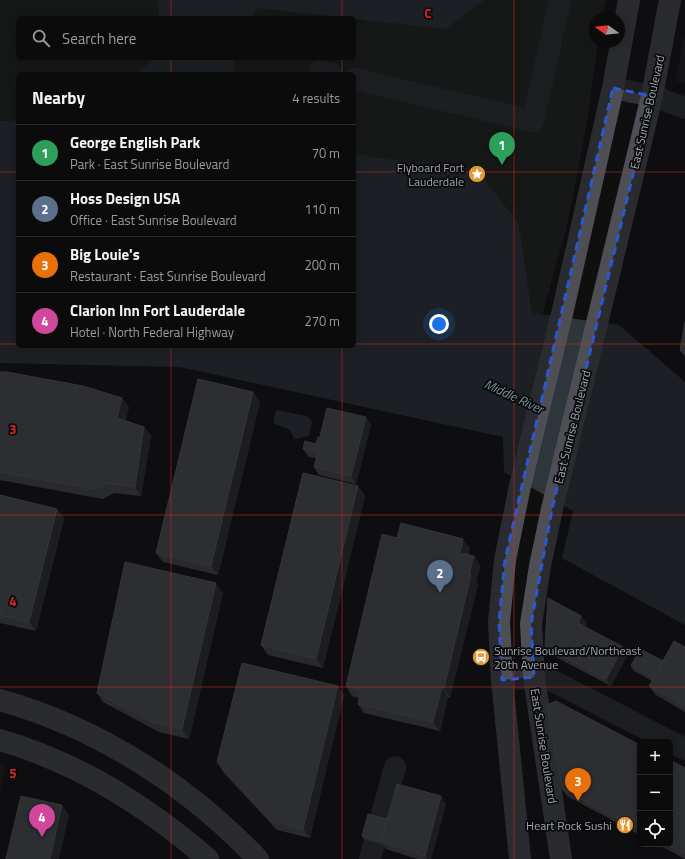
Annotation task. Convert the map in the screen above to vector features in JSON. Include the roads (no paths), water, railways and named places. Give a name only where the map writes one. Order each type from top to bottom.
[{"type":"main road","points":[[520,859],[502,680],[499,622],[505,560],[520,486],[562,314],[613,88],[629,0]]},
{"type":"main road","name":"East Sunrise Boulevard","points":[[561,859],[534,677],[531,624],[540,566],[552,509],[652,96],[670,0]]},
{"type":"main road","points":[[0,700],[36,712],[70,726],[137,760],[210,813],[258,859]]},
{"type":"main road","points":[[0,740],[41,754],[83,772],[116,790],[184,839],[208,859]]},
{"type":"street","points":[[356,79],[533,121],[560,0]]},
{"type":"street","points":[[613,88],[652,96],[685,108]]},
{"type":"street","points":[[652,96],[681,91],[685,92]]},
{"type":"street","points":[[502,680],[534,677],[553,681],[685,749]]},
{"type":"street","points":[[370,859],[395,767]]},
{"type":"water","points":[[156,0],[484,0],[446,29],[356,19],[356,16],[330,16],[258,8],[252,16],[159,16]]},
{"type":"water","points":[[153,60],[233,60],[235,72],[138,72]]},
{"type":"water","name":"Middle River","points":[[16,120],[16,348],[356,348],[356,153],[373,157],[479,173],[519,224],[532,313],[619,325],[685,382],[685,625],[562,558],[573,511],[504,472],[503,437],[180,367],[0,363],[0,121]]},
{"type":"water","points":[[276,410],[307,416],[312,421],[309,436],[294,439],[290,430],[273,423]]},
{"type":"place","name":"George English Park","points":[[502,165]]},
{"type":"place","name":"Flyboard Fort Lauderdale","points":[[477,174]]},
{"type":"place","name":"Hoss Design USA","points":[[440,593]]},
{"type":"place","name":"Sunrise Boulevard/Northeast 20th Avenue","points":[[481,657]]},
{"type":"place","name":"Big Louie's","points":[[578,801]]},
{"type":"place","name":"Heart Rock Sushi","points":[[625,825]]},
{"type":"place","name":"Clarion Inn Fort Lauderdale","points":[[42,837]]}]
